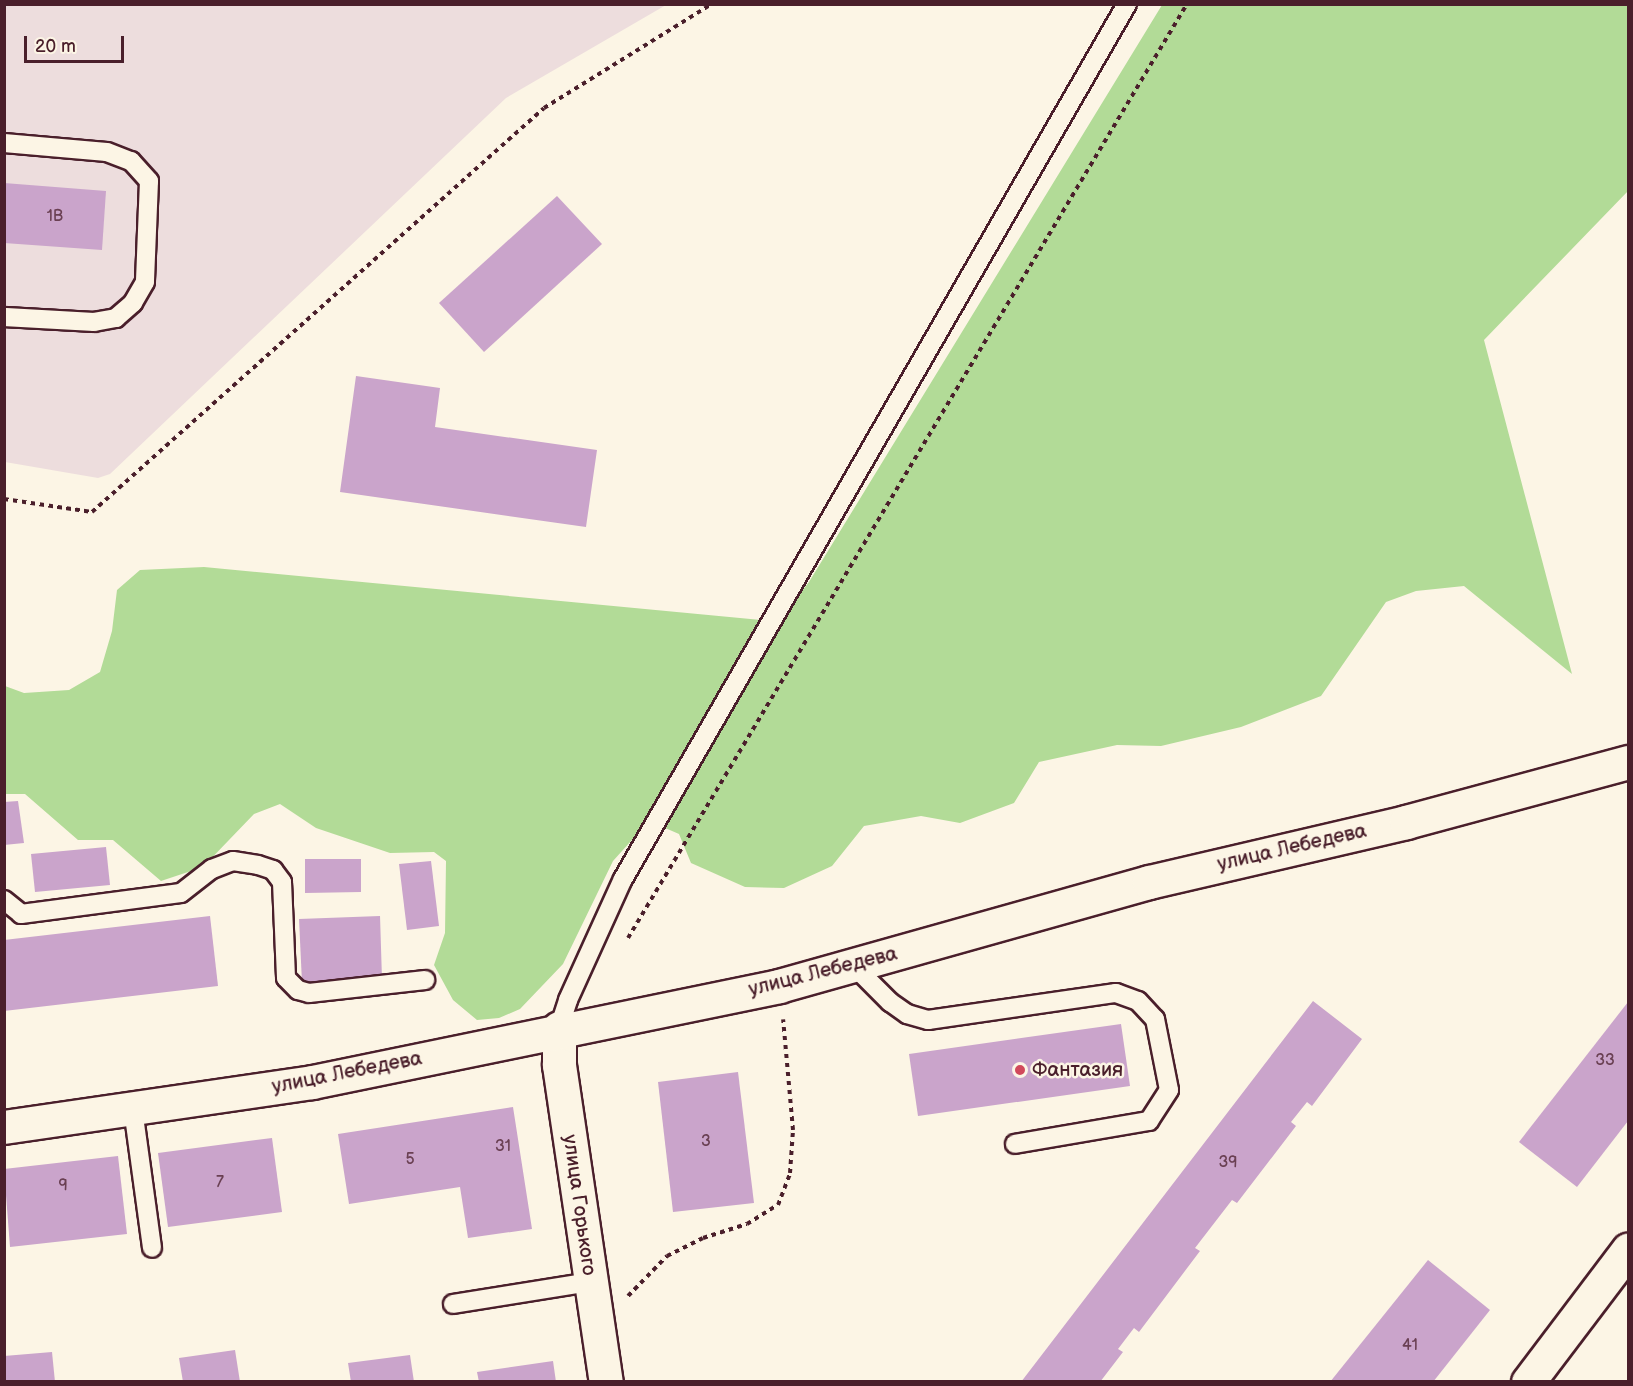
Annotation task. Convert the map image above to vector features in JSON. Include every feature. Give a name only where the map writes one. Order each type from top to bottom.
[{"type":"street","name":"улица Лебедева","points":[[4,1127],[312,1082],[559,1028],[779,986],[1149,882],[1406,822],[1629,762]]},
{"type":"street","name":"улица Горького","points":[[559,1028],[559,1065],[606,1382]]},
{"type":"street","points":[[1528,1382],[1629,1250]]},
{"type":"lane","points":[[559,1028],[567,1000],[623,879],[1127,4]]},
{"type":"lane","points":[[4,143],[107,152],[131,161],[149,181],[145,282],[133,303],[116,318],[94,322],[4,318]]},
{"type":"lane","points":[[4,900],[13,915],[181,893],[212,869],[233,861],[273,870],[282,882],[286,978],[298,990],[309,993],[425,980]]},
{"type":"lane","points":[[854,966],[890,1002],[907,1014],[928,1020],[1116,993],[1138,1001],[1155,1019],[1169,1090],[1149,1121],[1015,1144]]},
{"type":"lane","points":[[133,1109],[152,1248]]},
{"type":"lane","points":[[453,1304],[591,1282]]},
{"type":"path","points":[[4,499],[92,512],[544,108],[712,4]]},
{"type":"path","points":[[626,940],[1187,4]]},
{"type":"path","points":[[598,1332],[640,1281],[667,1256],[703,1238],[747,1224],[778,1205],[790,1173],[793,1130],[779,986]]},
{"type":"shaded area","points":[[4,5],[666,5],[506,98],[110,474],[98,478],[5,462]]},
{"type":"green space","points":[[1162,5],[1628,5],[1628,191],[1484,340],[1572,674],[1464,586],[1416,591],[1386,602],[1321,696],[1241,727],[1161,746],[1117,745],[1039,762],[1014,803],[960,823],[921,816],[864,826],[832,866],[784,888],[745,887],[691,863],[679,834],[649,821],[613,861],[563,964],[520,1009],[499,1018],[477,1020],[453,1000],[434,965],[445,933],[446,861],[434,852],[390,853],[316,828],[280,804],[254,814],[203,867],[161,881],[113,840],[78,840],[25,794],[5,794],[5,686],[24,693],[69,690],[100,672],[112,631],[117,590],[140,570],[204,567],[761,620],[789,607],[809,582]]},
{"type":"building","points":[[4,183],[106,191],[102,250],[4,243]]},
{"type":"building","points":[[557,196],[602,244],[484,352],[439,303]]},
{"type":"building","points":[[356,376],[440,388],[435,427],[597,450],[586,527],[340,492]]},
{"type":"building","points":[[18,801],[24,843],[4,845],[4,802]]},
{"type":"building","points":[[106,847],[110,885],[35,892],[31,854]]},
{"type":"building","points":[[305,859],[361,859],[361,892],[305,893]]},
{"type":"building","points":[[431,861],[439,926],[407,930],[399,864]]},
{"type":"building","points":[[210,916],[218,986],[4,1011],[4,940]]},
{"type":"building","points":[[380,916],[382,980],[302,983],[299,919]]},
{"type":"building","points":[[1313,1001],[1362,1039],[1312,1106],[1307,1102],[1291,1122],[1296,1126],[1237,1203],[1232,1200],[1195,1248],[1200,1251],[1139,1332],[1134,1328],[1118,1349],[1123,1352],[1100,1382],[1021,1382]]},
{"type":"building","points":[[1628,1002],[1628,1121],[1577,1187],[1519,1142]]},
{"type":"building","name":"Фантазия","points":[[1121,1024],[1130,1086],[918,1116],[909,1054]]},
{"type":"building","points":[[738,1072],[754,1203],[673,1212],[658,1082]]},
{"type":"building","points":[[513,1107],[532,1229],[468,1238],[460,1187],[349,1204],[338,1134]]},
{"type":"building","points":[[272,1138],[282,1212],[168,1227],[158,1153]]},
{"type":"building","points":[[118,1156],[127,1234],[10,1247],[4,1169]]},
{"type":"building","points":[[1428,1260],[1490,1310],[1433,1382],[1330,1382]]},
{"type":"building","points":[[235,1350],[240,1382],[183,1382],[179,1358]]},
{"type":"building","points":[[52,1352],[55,1382],[4,1382],[4,1356]]},
{"type":"building","points":[[410,1355],[414,1382],[351,1382],[348,1363]]},
{"type":"building","points":[[553,1361],[556,1382],[479,1382],[477,1372]]},
{"type":"place","name":"Фантазия","points":[[1020,1070]]}]
